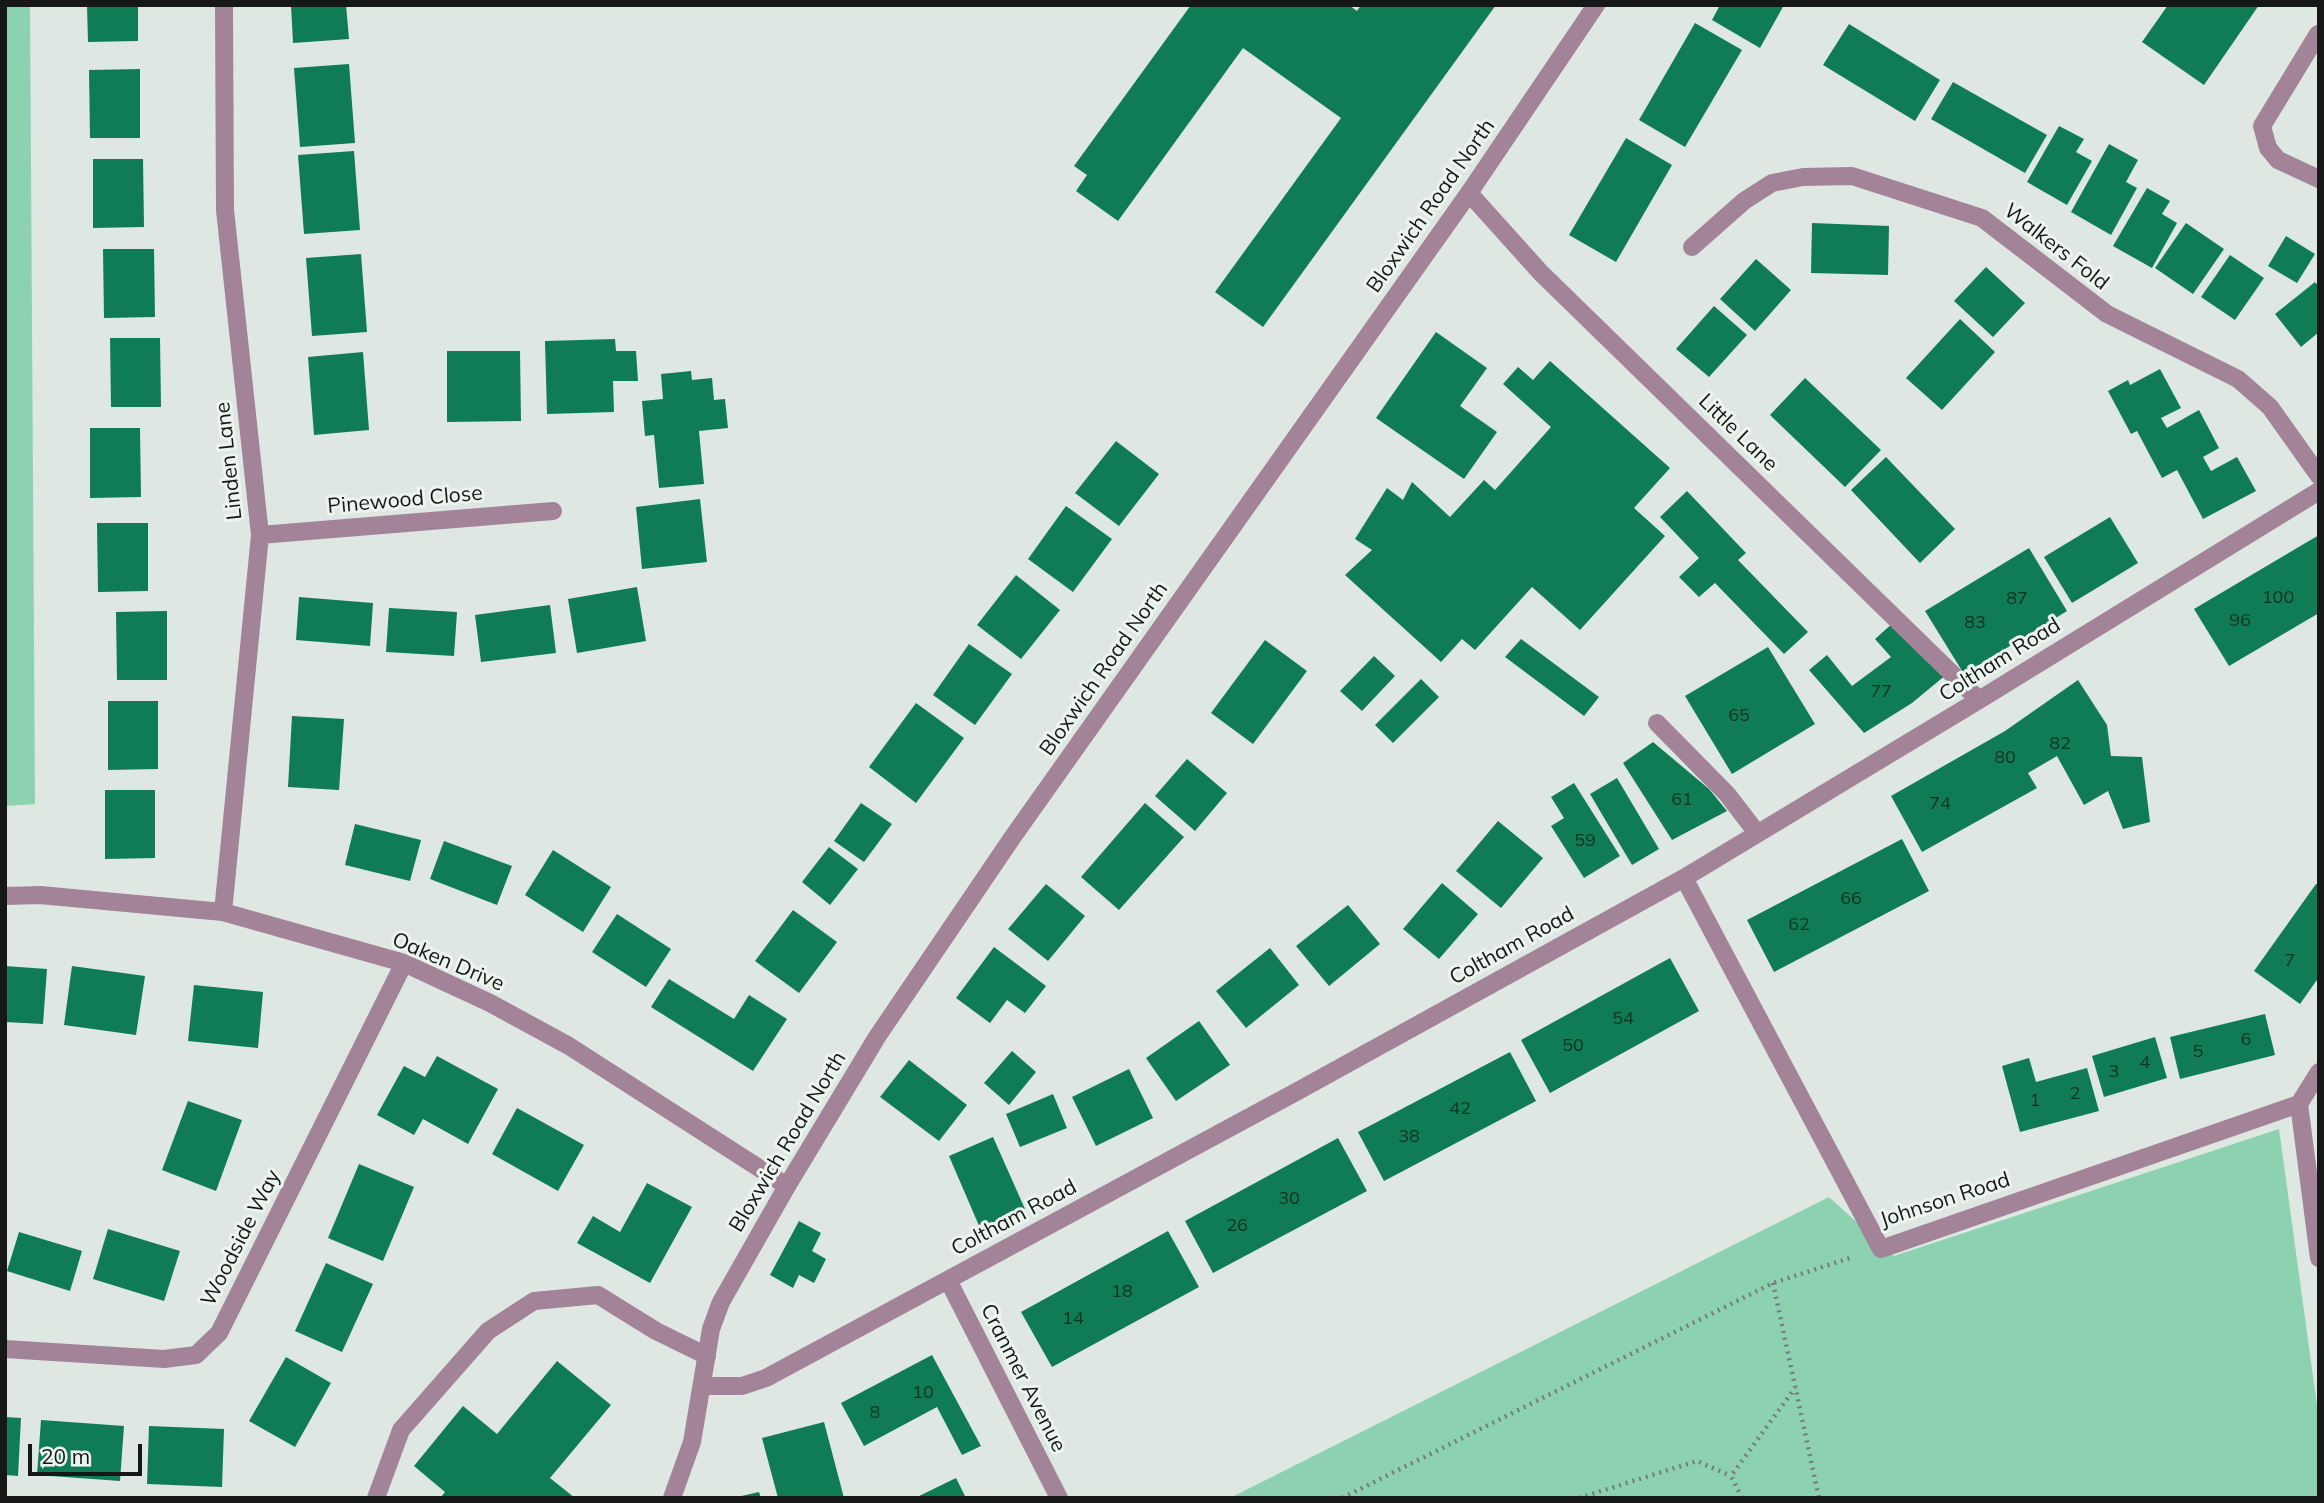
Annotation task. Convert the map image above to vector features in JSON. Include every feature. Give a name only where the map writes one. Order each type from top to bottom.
[{"type":"street","name":"Linden Lane","points":[[223,912],[260,535],[225,210],[225,5]]},
{"type":"street","name":"Bloxwich Road North","points":[[672,1498],[692,1442],[711,1329],[721,1302],[787,1185],[877,1037],[1012,838],[1469,194],[1596,5]]},
{"type":"street","points":[[2318,34],[2262,126],[2268,148],[2278,160],[2319,179]]},
{"type":"street","name":"Walkers Fold","points":[[1692,247],[1744,201],[1772,183],[1803,177],[1852,176],[1982,218],[2107,314],[2238,379],[2270,407],[2319,476]]},
{"type":"street","name":"Little Lane","points":[[1469,194],[1541,273],[1979,701]]},
{"type":"street","name":"Coltham Road","points":[[702,1386],[742,1387],[766,1378],[1296,1092],[1684,878],[1979,701],[2319,491]]},
{"type":"street","name":"Pinewood Close","points":[[260,535],[552,511]]},
{"type":"street","points":[[1657,723],[1727,794],[1757,833]]},
{"type":"street","name":"Johnson Road","points":[[1684,878],[1881,1248],[2299,1104]]},
{"type":"street","name":"Oaken Drive","points":[[5,896],[40,895],[223,912],[404,963],[490,1003],[569,1046],[787,1185]]},
{"type":"street","name":"Woodside Way","points":[[5,1349],[164,1359],[196,1355],[219,1333],[404,963]]},
{"type":"street","points":[[2319,1072],[2299,1104],[2319,1258]]},
{"type":"street","name":"Cranmer Avenue","points":[[947,1280],[1059,1498]]},
{"type":"street","points":[[376,1498],[401,1430],[488,1331],[534,1301],[598,1295],[656,1331],[707,1356]]},
{"type":"path","points":[[1342,1498],[1773,1283],[1881,1248]]},
{"type":"path","points":[[1773,1283],[1819,1498]]},
{"type":"path","points":[[1731,1476],[1796,1387]]},
{"type":"path","points":[[1579,1498],[1697,1461],[1731,1476],[1742,1498]]},
{"type":"green space","points":[[5,5],[30,5],[35,804],[5,806]]},
{"type":"green space","points":[[2279,1129],[2319,1420],[2319,1498],[1230,1498],[1829,1197],[1894,1256]]},
{"type":"building","points":[[87,5],[138,5],[138,41],[88,42]]},
{"type":"building","points":[[291,5],[346,5],[349,39],[293,43]]},
{"type":"building","points":[[1191,5],[1349,5],[1357,11],[1361,5],[1496,5],[1263,327],[1215,292],[1341,118],[1243,48],[1118,221],[1076,191],[1087,175],[1074,166]]},
{"type":"building","points":[[1720,5],[1784,5],[1760,48],[1712,20]]},
{"type":"building","points":[[2168,5],[2259,5],[2204,85],[2142,42]]},
{"type":"building","points":[[1695,23],[1742,50],[1685,147],[1639,120]]},
{"type":"building","points":[[1849,24],[1940,80],[1915,121],[1823,65]]},
{"type":"building","points":[[349,64],[355,143],[300,147],[294,68]]},
{"type":"building","points":[[140,69],[140,138],[90,138],[89,70]]},
{"type":"building","points":[[1953,82],[2047,135],[2025,173],[1931,119]]},
{"type":"building","points":[[2059,126],[2084,139],[2076,152],[2092,161],[2067,205],[2027,182]]},
{"type":"building","points":[[1626,138],[1672,165],[1616,262],[1569,235]]},
{"type":"building","points":[[2109,144],[2138,160],[2126,182],[2137,188],[2111,235],[2071,212]]},
{"type":"building","points":[[354,151],[360,230],[304,234],[298,155]]},
{"type":"building","points":[[93,159],[143,159],[144,227],[93,228]]},
{"type":"building","points":[[2147,188],[2170,201],[2162,214],[2177,223],[2152,268],[2113,246]]},
{"type":"building","points":[[1812,223],[1889,226],[1888,275],[1811,273]]},
{"type":"building","points":[[2186,223],[2224,249],[2193,294],[2155,268]]},
{"type":"building","points":[[2286,236],[2315,254],[2297,283],[2268,266]]},
{"type":"building","points":[[103,249],[154,249],[155,317],[104,318]]},
{"type":"building","points":[[361,254],[367,332],[312,336],[306,258]]},
{"type":"building","points":[[2230,255],[2264,278],[2235,320],[2201,297]]},
{"type":"building","points":[[1756,259],[1791,290],[1755,331],[1720,299]]},
{"type":"building","points":[[1986,267],[2025,303],[1993,337],[1954,301]]},
{"type":"building","points":[[2315,282],[2319,287],[2319,332],[2301,347],[2275,314]]},
{"type":"building","points":[[1714,306],[1747,335],[1709,377],[1676,349]]},
{"type":"building","points":[[1960,319],[1995,352],[1942,410],[1906,378]]},
{"type":"building","points":[[1436,332],[1487,368],[1460,406],[1497,432],[1464,479],[1376,418]]},
{"type":"building","points":[[110,338],[160,338],[161,407],[111,407]]},
{"type":"building","points":[[615,339],[616,351],[636,351],[638,381],[613,381],[614,412],[547,414],[545,341]]},
{"type":"building","points":[[447,351],[520,351],[521,421],[447,422]]},
{"type":"building","points":[[363,352],[369,430],[314,435],[308,357]]},
{"type":"building","points":[[1550,361],[1670,468],[1634,508],[1665,536],[1580,630],[1532,587],[1475,650],[1462,639],[1441,662],[1345,575],[1372,550],[1355,539],[1387,488],[1403,500],[1412,482],[1450,517],[1484,480],[1495,490],[1551,427],[1503,384],[1518,367],[1533,380]]},
{"type":"building","points":[[2160,369],[2181,408],[2161,418],[2167,428],[2199,410],[2219,448],[2203,457],[2211,471],[2237,457],[2256,491],[2203,519],[2177,470],[2162,478],[2137,431],[2131,434],[2108,391],[2128,380],[2130,385]]},
{"type":"building","points":[[691,371],[692,380],[712,378],[714,400],[725,399],[728,428],[699,431],[704,484],[659,488],[654,435],[645,436],[642,401],[663,399],[661,374]]},
{"type":"building","points":[[1805,378],[1881,450],[1845,487],[1770,415]]},
{"type":"building","points":[[90,428],[140,428],[141,497],[90,498]]},
{"type":"building","points":[[1116,441],[1159,474],[1119,526],[1075,493]]},
{"type":"building","points":[[1886,457],[1955,529],[1920,563],[1851,490]]},
{"type":"building","points":[[1687,491],[1746,553],[1738,560],[1808,632],[1784,654],[1715,583],[1699,597],[1679,577],[1699,558],[1660,517]]},
{"type":"building","points":[[700,499],[707,562],[642,569],[636,507]]},
{"type":"building","points":[[1066,506],[1112,539],[1073,592],[1028,559]]},
{"type":"building","points":[[2110,517],[2138,563],[2072,603],[2044,557]]},
{"type":"building","points":[[97,523],[148,523],[148,591],[98,592]]},
{"type":"building","points":[[2319,535],[2319,613],[2229,666],[2194,609]]},
{"type":"building","points":[[2029,548],[2067,611],[1964,674],[1925,611]]},
{"type":"building","points":[[1016,575],[1060,610],[1021,659],[977,625]]},
{"type":"building","points":[[637,587],[646,641],[577,653],[568,599]]},
{"type":"building","points":[[299,597],[373,603],[370,646],[296,640]]},
{"type":"building","points":[[550,605],[556,653],[481,662],[475,615]]},
{"type":"building","points":[[389,608],[457,612],[454,656],[386,652]]},
{"type":"building","points":[[167,611],[167,680],[117,680],[116,612]]},
{"type":"building","points":[[1894,622],[1947,674],[1912,703],[1864,733],[1809,670],[1827,655],[1852,686],[1891,657],[1875,639]]},
{"type":"building","points":[[1521,639],[1599,697],[1584,716],[1505,657]]},
{"type":"building","points":[[1265,640],[1307,671],[1253,744],[1211,713]]},
{"type":"building","points":[[969,644],[1012,674],[975,725],[933,695]]},
{"type":"building","points":[[1768,647],[1815,724],[1732,774],[1685,696]]},
{"type":"building","points":[[1374,656],[1395,676],[1362,711],[1340,691]]},
{"type":"building","points":[[1421,679],[1439,697],[1393,743],[1375,725]]},
{"type":"building","points":[[2078,680],[2107,725],[2111,756],[2142,757],[2150,822],[2123,829],[2108,791],[2084,805],[2057,756],[2028,773],[2037,788],[1922,852],[1891,796],[2005,731]]},
{"type":"building","points":[[108,701],[158,701],[158,769],[108,770]]},
{"type":"building","points":[[916,703],[964,738],[916,803],[869,767]]},
{"type":"building","points":[[292,716],[344,719],[339,790],[288,787]]},
{"type":"building","points":[[1653,742],[1709,789],[1727,811],[1672,840],[1623,763]]},
{"type":"building","points":[[1187,759],[1227,793],[1195,831],[1155,796]]},
{"type":"building","points":[[1617,778],[1659,849],[1632,865],[1590,794]]},
{"type":"building","points":[[1574,783],[1620,856],[1584,878],[1551,826],[1564,818],[1551,797]]},
{"type":"building","points":[[105,790],[155,790],[155,858],[105,859]]},
{"type":"building","points":[[861,803],[892,824],[864,862],[834,841]]},
{"type":"building","points":[[1145,803],[1184,837],[1119,910],[1081,877]]},
{"type":"building","points":[[1498,821],[1543,858],[1501,908],[1456,871]]},
{"type":"building","points":[[355,824],[421,840],[410,881],[345,865]]},
{"type":"building","points":[[1902,839],[1929,891],[1774,972],[1747,920]]},
{"type":"building","points":[[444,841],[512,866],[497,905],[430,879]]},
{"type":"building","points":[[829,847],[858,869],[830,905],[802,882]]},
{"type":"building","points":[[553,850],[611,887],[583,932],[525,895]]},
{"type":"building","points":[[1442,883],[1478,914],[1439,959],[1403,929]]},
{"type":"building","points":[[1046,884],[1085,916],[1048,961],[1008,929]]},
{"type":"building","points":[[2316,884],[2319,885],[2319,977],[2300,1004],[2254,971]]},
{"type":"building","points":[[1348,905],[1380,944],[1329,986],[1296,946]]},
{"type":"building","points":[[793,910],[837,942],[799,993],[755,961]]},
{"type":"building","points":[[617,914],[671,949],[646,987],[592,952]]},
{"type":"building","points":[[994,947],[1046,986],[1025,1013],[1007,1000],[990,1023],[956,998]]},
{"type":"building","points":[[1270,948],[1299,985],[1246,1028],[1216,991]]},
{"type":"building","points":[[1670,958],[1699,1011],[1550,1093],[1521,1040]]},
{"type":"building","points":[[5,966],[47,969],[43,1024],[5,1022]]},
{"type":"building","points":[[72,966],[145,976],[136,1035],[64,1025]]},
{"type":"building","points":[[669,979],[734,1019],[749,995],[787,1019],[753,1071],[651,1007]]},
{"type":"building","points":[[194,985],[263,992],[258,1048],[188,1041]]},
{"type":"building","points":[[2265,1014],[2275,1055],[2180,1079],[2170,1037]]},
{"type":"building","points":[[1199,1021],[1230,1065],[1176,1101],[1146,1058]]},
{"type":"building","points":[[2155,1037],[2167,1078],[2104,1097],[2092,1056]]},
{"type":"building","points":[[1012,1051],[1036,1072],[1009,1105],[984,1083]]},
{"type":"building","points":[[1510,1052],[1536,1101],[1384,1181],[1358,1132]]},
{"type":"building","points":[[437,1056],[498,1089],[468,1144],[423,1119],[414,1135],[377,1115],[404,1066],[425,1077]]},
{"type":"building","points":[[2029,1058],[2036,1082],[2087,1068],[2099,1111],[2020,1132],[2002,1066]]},
{"type":"building","points":[[909,1060],[967,1105],[939,1141],[880,1097]]},
{"type":"building","points":[[1129,1069],[1153,1118],[1096,1146],[1072,1097]]},
{"type":"building","points":[[1053,1094],[1067,1128],[1020,1147],[1006,1114]]},
{"type":"building","points":[[188,1101],[242,1120],[216,1191],[162,1170]]},
{"type":"building","points":[[517,1108],[584,1145],[558,1191],[492,1154]]},
{"type":"building","points":[[993,1137],[1025,1209],[980,1228],[949,1156]]},
{"type":"building","points":[[1338,1138],[1367,1191],[1213,1273],[1185,1221]]},
{"type":"building","points":[[359,1164],[414,1187],[383,1261],[328,1238]]},
{"type":"building","points":[[647,1183],[692,1207],[650,1283],[577,1243],[593,1216],[620,1232]]},
{"type":"building","points":[[799,1221],[821,1233],[812,1251],[826,1259],[814,1283],[799,1275],[793,1288],[770,1275]]},
{"type":"building","points":[[108,1229],[180,1251],[164,1301],[93,1279]]},
{"type":"building","points":[[1168,1231],[1199,1287],[1052,1367],[1021,1312]]},
{"type":"building","points":[[19,1232],[82,1251],[70,1291],[7,1271]]},
{"type":"building","points":[[326,1263],[373,1284],[342,1352],[295,1331]]},
{"type":"building","points":[[932,1355],[981,1446],[962,1455],[937,1407],[864,1446],[841,1403]]},
{"type":"building","points":[[286,1357],[331,1383],[295,1447],[249,1421]]},
{"type":"building","points":[[557,1361],[611,1405],[550,1478],[575,1498],[440,1498],[445,1492],[414,1466],[463,1406],[497,1434]]},
{"type":"building","points":[[5,1417],[21,1418],[18,1476],[5,1475]]},
{"type":"building","points":[[41,1420],[124,1426],[120,1481],[37,1475]]},
{"type":"building","points":[[824,1422],[844,1498],[778,1498],[762,1438]]},
{"type":"building","points":[[149,1426],[224,1429],[222,1487],[147,1484]]},
{"type":"building","points":[[956,1478],[966,1498],[915,1498]]},
{"type":"building","points":[[759,1492],[761,1498],[737,1498],[737,1497]]}]
